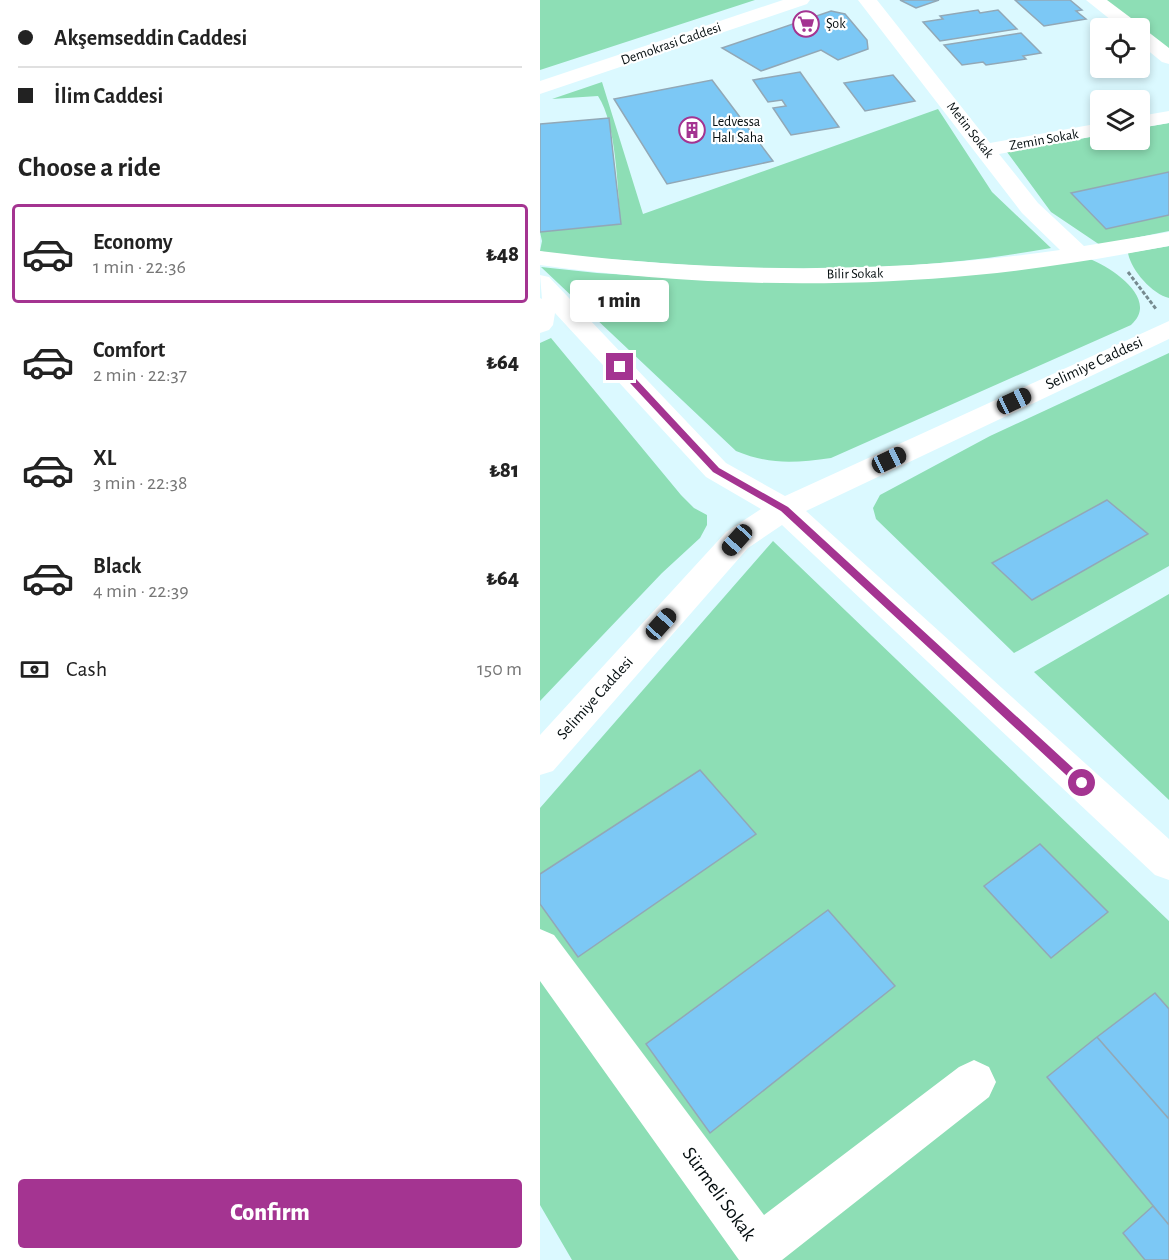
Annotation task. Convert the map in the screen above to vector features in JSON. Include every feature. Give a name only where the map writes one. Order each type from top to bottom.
[{"type":"street","name":"Demokrasi Caddesi","points":[[540,88],[801,0]]},
{"type":"street","name":"Metin Sokak","points":[[867,0],[987,150],[1030,208],[1079,255]]},
{"type":"street","points":[[1095,0],[1119,18]]},
{"type":"street","points":[[1150,43],[1169,58]]},
{"type":"street","points":[[1150,120],[1169,117]]},
{"type":"street","name":"Zemin Sokak","points":[[987,150],[1090,131]]},
{"type":"street","name":"Bilir Sokak","points":[[540,258],[705,273],[849,274],[949,270],[1079,255],[1169,239]]},
{"type":"street","points":[[540,282],[716,470],[784,509],[1169,863]]},
{"type":"street","points":[[540,306],[542,312],[540,325]]},
{"type":"street","name":"Selimiye Caddesi","points":[[540,760],[737,540],[784,509],[1164,331]]},
{"type":"street","name":"Sürmeli Sokak","points":[[540,948],[759,1248],[974,1082]]},
{"type":"path","points":[[1106,250],[1149,297],[1160,315],[1164,331]]},
{"type":"green space","points":[[540,0],[755,0],[540,70]]},
{"type":"green space","points":[[1105,0],[1169,0],[1169,51],[1150,36],[1150,18],[1128,18]]},
{"type":"green space","points":[[602,82],[643,214],[938,109],[992,192],[1051,248],[948,262],[791,269],[739,268],[587,258],[540,251],[542,241],[540,232],[621,224],[613,140],[604,108],[598,96],[552,99]]},
{"type":"green space","points":[[1169,123],[1169,231],[1100,245],[1051,212],[1007,152],[1090,137],[1090,150],[1150,150],[1150,126]]},
{"type":"green space","points":[[1169,246],[1169,298],[1156,292],[1143,280],[1133,267],[1128,253]]},
{"type":"green space","points":[[1090,259],[1110,269],[1137,295],[1140,305],[1138,315],[1131,325],[831,458],[794,462],[760,459],[736,451],[541,267],[708,280]]},
{"type":"green space","points":[[551,338],[681,495],[694,508],[707,515],[707,525],[700,538],[662,573],[540,701],[540,343]]},
{"type":"green space","points":[[1169,353],[1169,566],[1014,653],[876,519],[873,508],[880,495],[990,436]]},
{"type":"green space","points":[[773,541],[1169,921],[1169,1260],[572,1260],[540,1205],[540,808]]},
{"type":"green space","points":[[1169,594],[1169,800],[1034,672]]},
{"type":"building","points":[[900,0],[939,0],[916,8]]},
{"type":"building","points":[[1015,0],[1070,0],[1082,10],[1076,11],[1086,19],[1044,26]]},
{"type":"building","points":[[978,10],[980,13],[998,10],[1017,29],[940,41],[923,22],[943,19],[940,16]]},
{"type":"building","points":[[831,11],[845,14],[867,40],[868,49],[838,60],[821,50],[761,71],[722,48]]},
{"type":"building","points":[[1021,33],[1041,53],[1023,56],[1026,59],[986,65],[983,62],[962,65],[944,45]]},
{"type":"building","points":[[800,72],[839,127],[791,135],[773,108],[786,106],[782,100],[768,102],[753,80]]},
{"type":"building","points":[[893,75],[915,101],[865,111],[844,83]]},
{"type":"building","name":"Ledvessa Halı Saha","points":[[712,80],[773,161],[667,184],[614,99]]},
{"type":"building","points":[[609,118],[621,224],[540,232],[540,124]]},
{"type":"building","points":[[1169,172],[1169,215],[1106,229],[1071,193]]},
{"type":"building","points":[[1107,500],[1148,534],[1032,600],[992,563]]},
{"type":"building","points":[[700,770],[756,834],[578,957],[540,904],[540,874]]},
{"type":"building","points":[[1040,844],[1108,912],[1051,958],[984,886]]},
{"type":"building","points":[[828,910],[895,986],[710,1133],[646,1044]]},
{"type":"building","points":[[1155,993],[1169,1009],[1169,1119],[1097,1037]]},
{"type":"building","points":[[1097,1037],[1169,1119],[1169,1225],[1047,1077]]},
{"type":"building","points":[[1153,1206],[1169,1225],[1169,1260],[1145,1260],[1123,1233]]},
{"type":"place","name":"Şok","points":[[806,24]]},
{"type":"place","name":"Ledvessa Halı Saha","points":[[692,130]]},
{"type":"route","points":[[620,367],[716,470],[784,509],[1082,783]]}]
